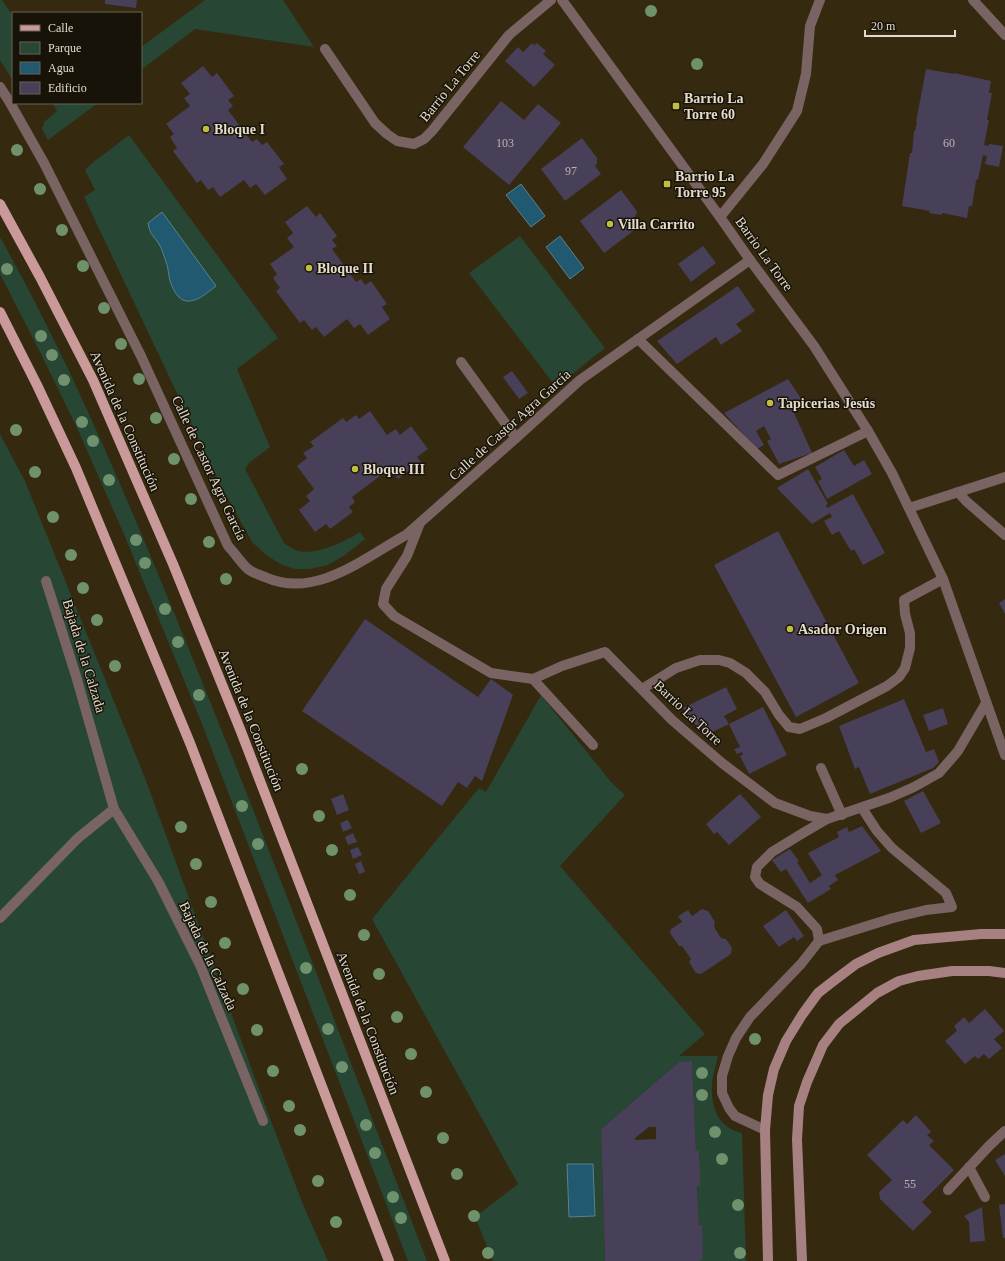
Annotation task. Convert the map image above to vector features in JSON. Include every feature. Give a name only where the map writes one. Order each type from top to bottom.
[{"type":"main road","name":"Avenida de la Constitución","points":[[0,204],[40,277],[93,380],[173,564],[240,729],[445,1261]]},
{"type":"main road","points":[[0,312],[76,468],[190,744],[389,1261]]},
{"type":"main road","points":[[768,1261],[765,1130],[768,1095],[774,1069],[786,1041],[802,1015],[818,993],[856,964],[878,953],[914,940],[981,934],[1005,934]]},
{"type":"main road","points":[[802,1261],[797,1139],[800,1106],[807,1082],[823,1045],[839,1024],[877,993],[899,981],[918,976],[952,971],[989,971],[1005,973]]},
{"type":"street","name":"Barrio La Torre","points":[[325,49],[375,123],[398,141],[414,144],[424,139],[432,131],[509,35],[551,0]]},
{"type":"street","name":"Barrio La Torre","points":[[562,0],[814,346],[868,431],[892,473],[943,578],[1005,755]]},
{"type":"street","points":[[720,217],[763,164],[797,111],[806,74],[810,26],[820,0]]},
{"type":"street","points":[[973,0],[1005,35]]},
{"type":"street","name":"Calle de Castor Agra García","points":[[0,88],[44,163],[142,356],[228,546],[249,570],[275,582],[300,585],[328,578],[357,564],[406,535],[580,380],[750,260]]},
{"type":"street","points":[[638,339],[778,475],[868,431]]},
{"type":"street","points":[[461,362],[516,438]]},
{"type":"street","points":[[909,508],[1005,477]]},
{"type":"street","points":[[958,492],[966,501],[1005,535]]},
{"type":"street","points":[[421,522],[407,556],[386,589],[383,604],[394,616],[491,673],[533,679],[593,745]]},
{"type":"street","points":[[642,690],[676,668],[700,660],[719,660],[730,663],[746,673],[766,692],[779,714],[789,727],[800,729],[826,718],[887,686],[899,677],[905,668],[910,648],[910,633],[905,614],[904,600],[943,578]]},
{"type":"street","name":"Bajada de la Calzada","points":[[46,581],[78,684],[114,809],[158,881],[200,965],[263,1121]]},
{"type":"street","name":"Barrio La Torre","points":[[533,679],[562,666],[605,652],[672,720],[722,762],[775,803],[810,816],[828,819]]},
{"type":"street","name":"Barrio La Torre","points":[[819,940],[817,929],[797,907],[760,884],[755,877],[757,867],[772,852],[828,819],[889,798],[914,787],[939,773],[958,750],[986,703]]},
{"type":"street","points":[[821,768],[842,815]]},
{"type":"street","points":[[765,1130],[735,1116],[729,1108],[722,1093],[722,1076],[728,1056],[736,1038],[750,1017],[801,964],[819,940],[900,916],[926,910],[952,907],[946,892],[892,848],[877,831],[862,808]]},
{"type":"street","points":[[0,918],[78,838],[114,809]]},
{"type":"street","points":[[948,1190],[1005,1131]]},
{"type":"street","points":[[969,1168],[985,1197]]},
{"type":"green space","points":[[0,0],[2,0],[12,15],[12,79],[0,60]]},
{"type":"green space","points":[[205,0],[283,0],[314,47],[195,29],[142,69],[142,46]]},
{"type":"green space","points":[[53,104],[97,104],[48,140],[42,129],[44,122],[57,111]]},
{"type":"green space","points":[[129,135],[278,338],[237,369],[270,447],[249,463],[245,469],[284,543],[295,550],[311,552],[320,550],[346,540],[360,532],[365,539],[345,555],[328,565],[310,569],[295,569],[282,565],[266,555],[252,542],[220,484],[84,197],[95,190],[85,170]]},
{"type":"green space","points":[[520,236],[605,348],[556,387],[469,273]]},
{"type":"green space","points":[[0,237],[27,286],[76,386],[144,539],[248,796],[427,1261],[408,1261],[200,719],[123,532],[78,430],[0,274]]},
{"type":"green space","points":[[0,434],[25,481],[145,778],[266,1108],[304,1207],[328,1261],[0,1261]]},
{"type":"green space","points":[[541,695],[611,782],[625,795],[560,866],[705,1034],[679,1056],[718,1056],[712,1083],[712,1095],[715,1109],[722,1122],[727,1127],[742,1133],[746,1261],[700,1261],[703,1259],[703,1255],[699,1225],[697,1186],[700,1168],[699,1151],[696,1150],[692,1061],[679,1062],[601,1129],[605,1261],[493,1261],[475,1217],[518,1184],[372,919],[479,788],[486,792]]},
{"type":"water","points":[[521,184],[545,216],[531,227],[506,195]]},
{"type":"water","points":[[162,212],[216,286],[204,295],[192,301],[181,299],[176,294],[171,283],[162,250],[151,233],[148,223]]},
{"type":"water","points":[[560,236],[584,268],[570,279],[546,247]]},
{"type":"water","points":[[567,1164],[593,1164],[595,1216],[569,1217]]},
{"type":"building","points":[[105,0],[137,0],[136,8],[105,4]]},
{"type":"building","points":[[532,43],[534,45],[537,43],[546,51],[543,54],[555,65],[534,87],[505,61],[518,47],[523,52]]},
{"type":"building","name":"Bloque I","points":[[203,66],[212,77],[217,73],[234,96],[228,100],[233,106],[228,110],[252,142],[257,139],[262,145],[267,142],[284,164],[279,167],[287,179],[265,195],[256,184],[250,188],[244,180],[220,197],[213,187],[208,190],[201,180],[197,183],[173,151],[177,148],[170,137],[174,134],[166,124],[190,106],[184,98],[190,94],[181,83]]},
{"type":"building","points":[[926,69],[991,81],[989,93],[992,93],[984,145],[989,146],[989,144],[1003,146],[999,167],[985,164],[987,156],[983,155],[978,180],[977,179],[976,181],[972,206],[969,206],[967,218],[942,213],[942,215],[929,213],[930,211],[902,206],[910,153],[912,153],[914,131],[917,122]]},
{"type":"building","points":[[501,101],[524,120],[538,104],[561,123],[509,185],[463,147]]},
{"type":"building","points":[[582,138],[597,158],[597,163],[595,166],[601,174],[565,201],[541,169]]},
{"type":"building","name":"Villa Carrito","points":[[621,190],[636,210],[637,213],[634,218],[640,226],[604,253],[580,221]]},
{"type":"building","name":"Bloque II","points":[[307,206],[316,217],[320,213],[337,236],[332,240],[337,246],[332,249],[356,282],[361,279],[365,285],[371,281],[387,304],[382,307],[390,319],[368,335],[360,324],[354,328],[347,319],[324,337],[316,327],[312,330],[304,320],[300,323],[276,291],[280,288],[273,278],[277,274],[270,264],[294,247],[287,238],[293,233],[285,222]]},
{"type":"building","points":[[703,246],[716,263],[691,282],[678,264]]},
{"type":"building","points":[[738,286],[755,311],[736,324],[742,331],[721,345],[716,337],[677,364],[657,341]]},
{"type":"building","points":[[512,371],[528,393],[519,399],[503,377]]},
{"type":"building","points":[[788,379],[802,400],[791,406],[812,453],[779,464],[767,441],[771,439],[764,426],[756,431],[764,445],[757,449],[724,413]]},
{"type":"building","name":"Bloque III","points":[[370,411],[387,435],[396,429],[400,435],[411,426],[428,449],[417,457],[421,462],[398,479],[394,474],[388,478],[384,473],[352,497],[355,502],[349,507],[353,512],[330,529],[326,524],[315,532],[299,510],[310,501],[306,496],[314,489],[297,466],[307,458],[303,453],[314,446],[310,442],[343,418],[346,422],[356,415],[359,419]]},
{"type":"building","points":[[844,450],[854,466],[864,460],[872,474],[827,499],[818,481],[822,479],[815,467]]},
{"type":"building","points":[[808,469],[828,504],[826,505],[827,508],[853,494],[885,553],[863,565],[854,549],[851,551],[839,531],[832,535],[824,521],[832,517],[830,513],[812,524],[777,488]]},
{"type":"building","name":"Asador Origen","points":[[778,531],[859,683],[796,717],[714,565]]},
{"type":"building","points":[[1005,599],[1005,614],[999,603]]},
{"type":"building","points":[[365,619],[478,697],[491,679],[513,695],[482,781],[475,776],[467,788],[458,782],[442,806],[302,711]]},
{"type":"building","points":[[726,687],[737,709],[724,716],[729,724],[704,736],[683,708]]},
{"type":"building","points":[[904,699],[926,752],[934,749],[939,762],[933,768],[870,794],[859,767],[855,769],[839,726]]},
{"type":"building","points":[[763,707],[787,755],[749,774],[740,756],[743,754],[742,752],[737,754],[734,749],[740,747],[729,724]]},
{"type":"building","points":[[943,708],[948,724],[929,731],[923,715]]},
{"type":"building","points":[[923,791],[941,823],[921,833],[904,801]]},
{"type":"building","points":[[343,794],[349,810],[337,815],[331,799]]},
{"type":"building","points":[[740,794],[761,817],[729,845],[717,832],[714,834],[706,824]]},
{"type":"building","points":[[348,820],[352,828],[343,832],[340,823]]},
{"type":"building","points":[[862,826],[881,851],[835,875],[838,880],[829,886],[831,889],[808,903],[786,869],[781,872],[772,860],[790,849],[799,861],[797,862],[810,883],[822,875],[808,853],[839,837],[837,832],[847,827],[849,832]]},
{"type":"building","points":[[353,833],[357,842],[348,845],[345,837]]},
{"type":"building","points":[[358,847],[362,855],[353,859],[350,850]]},
{"type":"building","points":[[361,861],[365,872],[359,874],[355,864]]},
{"type":"building","points":[[702,909],[708,911],[715,922],[714,927],[721,938],[726,939],[732,948],[731,954],[701,974],[696,973],[689,962],[691,959],[670,933],[671,929],[682,922],[678,916],[688,910],[692,916]]},
{"type":"building","points":[[786,910],[804,936],[797,941],[794,937],[779,947],[763,926]]},
{"type":"building","points":[[985,1009],[1004,1031],[994,1039],[1002,1048],[989,1059],[984,1054],[978,1059],[975,1056],[965,1064],[945,1041],[957,1031],[954,1026],[964,1017],[969,1023]]},
{"type":"building","points":[[692,1061],[696,1150],[699,1151],[700,1168],[700,1186],[697,1186],[699,1225],[702,1225],[703,1259],[700,1261],[605,1261],[601,1129],[679,1062]],"holes":[[[649,1127],[656,1127],[656,1139],[635,1140],[635,1138]]]},
{"type":"building","points":[[916,1115],[931,1132],[927,1135],[934,1141],[929,1145],[954,1170],[922,1202],[932,1212],[913,1231],[880,1199],[879,1192],[892,1180],[867,1155],[903,1120],[907,1124]]},
{"type":"building","points":[[1005,1154],[1005,1176],[995,1160]]},
{"type":"building","points":[[1005,1204],[1005,1238],[1003,1238],[999,1205]]},
{"type":"building","points":[[982,1207],[985,1241],[970,1242],[969,1222],[964,1216]]},
{"type":"place","name":"Barrio La Torre 60","points":[[676,106]]},
{"type":"place","name":"Bloque I","points":[[206,129]]},
{"type":"place","name":"Barrio La Torre 95","points":[[667,184]]},
{"type":"place","name":"Villa Carrito","points":[[610,224]]},
{"type":"place","name":"Bloque II","points":[[309,268]]},
{"type":"place","name":"Tapicerias Jesús","points":[[770,403]]},
{"type":"place","name":"Bloque III","points":[[355,469]]},
{"type":"place","name":"Asador Origen","points":[[790,629]]}]
